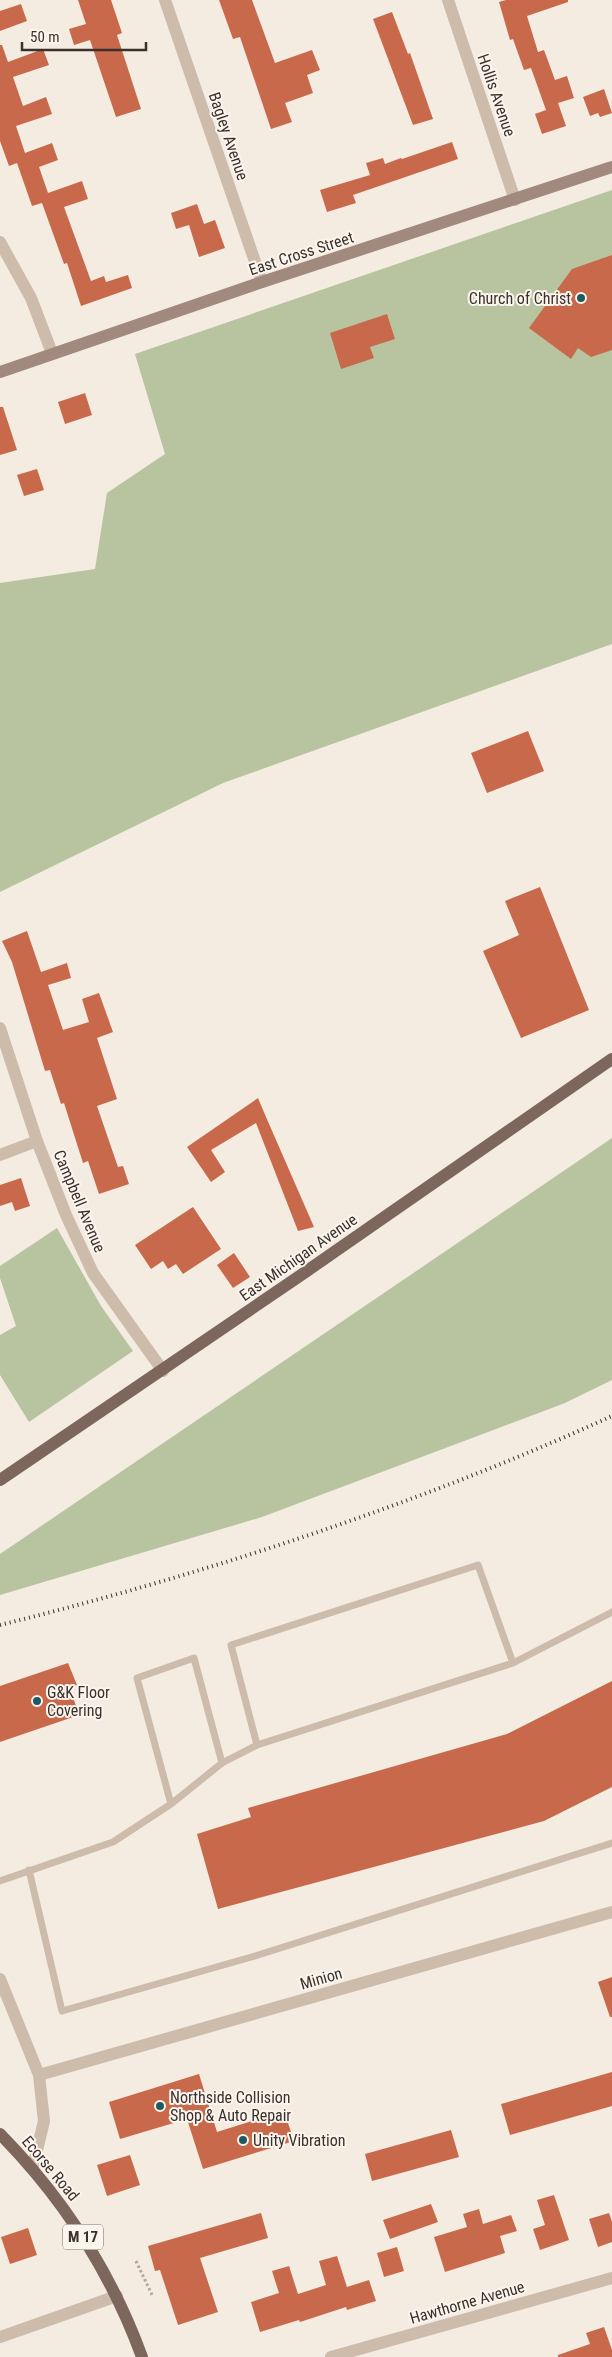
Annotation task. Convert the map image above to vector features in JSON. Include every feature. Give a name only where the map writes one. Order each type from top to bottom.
[{"type":"main road","name":"East Michigan Avenue","points":[[0,1480],[612,1059]]},
{"type":"main road","name":"Ecorse Road","points":[[0,2134],[33,2167],[85,2240],[117,2296],[142,2357]]},
{"type":"street","name":"Bagley Avenue","points":[[165,0],[262,282]]},
{"type":"street","name":"Hollis Avenue","points":[[448,0],[515,200]]},
{"type":"street","name":"East Cross Street","points":[[0,372],[262,282],[612,167]]},
{"type":"street","points":[[0,242],[31,298],[52,353]]},
{"type":"street","name":"Campbell Avenue","points":[[0,1028],[37,1141],[66,1215],[93,1273],[162,1370]]},
{"type":"street","points":[[0,1155],[37,1141]]},
{"type":"street","name":"Minion","points":[[39,2075],[612,1912]]},
{"type":"street","points":[[0,1979],[39,2075],[44,2121],[33,2167]]},
{"type":"street","name":"Hawthorne Avenue","points":[[331,2357],[612,2278]]},
{"type":"street","points":[[0,2337],[117,2296]]},
{"type":"lane","points":[[257,1745],[231,1645],[478,1565],[513,1663]]},
{"type":"lane","points":[[0,1881],[114,1842],[171,1804],[222,1763],[257,1745],[513,1663],[612,1612]]},
{"type":"lane","points":[[171,1804],[137,1678],[194,1658],[222,1763]]},
{"type":"lane","points":[[29,1870],[62,2011],[255,1956],[612,1843]]},
{"type":"path","points":[[136,2261],[153,2297]]},
{"type":"green space","points":[[612,190],[612,644],[223,783],[0,892],[0,583],[95,569],[107,493],[165,454],[135,354]]},
{"type":"green space","points":[[612,1138],[612,1380],[565,1403],[262,1517],[0,1595],[0,1554]]},
{"type":"green space","points":[[57,1228],[101,1306],[133,1351],[29,1422],[0,1375],[0,1335],[16,1326],[0,1278],[0,1266]]},
{"type":"building","points":[[78,0],[111,0],[122,33],[117,35],[141,109],[116,117],[90,40],[74,45],[69,29],[86,24]]},
{"type":"building","points":[[219,0],[252,0],[275,63],[312,50],[320,70],[307,75],[313,93],[285,103],[292,122],[271,129],[240,37],[233,39]]},
{"type":"building","points":[[506,0],[568,0],[568,2],[527,16],[538,52],[544,50],[555,80],[567,76],[574,98],[558,103],[566,126],[542,134],[535,114],[546,110],[531,68],[524,70],[513,39],[510,40],[499,2]]},
{"type":"building","points":[[21,4],[27,21],[0,31],[0,11]]},
{"type":"building","points":[[392,12],[408,54],[410,53],[433,119],[413,125],[373,19]]},
{"type":"building","points":[[0,45],[2,45],[8,62],[43,49],[49,65],[13,77],[23,106],[46,97],[52,114],[16,126],[25,153],[52,143],[58,160],[39,167],[48,193],[82,181],[88,199],[64,207],[91,281],[104,276],[106,282],[128,275],[132,288],[81,306],[67,263],[64,264],[42,203],[32,206],[17,163],[9,166],[0,141]]},
{"type":"building","points":[[604,89],[612,113],[600,117],[598,113],[590,116],[583,97]]},
{"type":"building","points":[[452,142],[458,159],[353,195],[356,203],[327,212],[320,190],[370,175],[366,163],[383,158],[385,164]]},
{"type":"building","points":[[197,204],[204,224],[215,220],[225,248],[199,257],[189,225],[176,229],[171,213]]},
{"type":"building","name":"Church of Christ","points":[[612,255],[612,350],[591,357],[578,348],[571,359],[529,328],[572,269]]},
{"type":"building","points":[[387,314],[395,339],[370,347],[374,358],[341,369],[330,333]]},
{"type":"building","points":[[85,393],[92,415],[65,424],[58,402]]},
{"type":"building","points":[[0,407],[3,407],[17,450],[0,455]]},
{"type":"building","points":[[37,469],[44,490],[24,496],[17,475]]},
{"type":"building","points":[[528,731],[544,771],[487,793],[471,753]]},
{"type":"building","points":[[540,887],[589,1010],[521,1038],[483,951],[519,935],[505,901]]},
{"type":"building","points":[[27,931],[41,972],[67,963],[71,978],[48,985],[63,1030],[89,1022],[82,999],[99,993],[113,1032],[97,1038],[117,1099],[97,1106],[118,1167],[123,1166],[129,1184],[99,1194],[88,1161],[83,1163],[64,1103],[61,1104],[50,1070],[45,1071],[12,962],[2,941]]},
{"type":"building","points":[[258,1098],[314,1227],[298,1231],[256,1123],[211,1150],[225,1172],[211,1182],[187,1147]]},
{"type":"building","points":[[21,1178],[30,1206],[15,1211],[12,1202],[0,1206],[0,1185]]},
{"type":"building","points":[[193,1207],[221,1249],[183,1274],[176,1264],[168,1269],[163,1261],[151,1269],[135,1245]]},
{"type":"building","points":[[234,1253],[250,1277],[233,1288],[217,1265]]},
{"type":"building","name":"G&K Floor Covering","points":[[68,1663],[77,1685],[70,1688],[79,1715],[0,1742],[0,1686]]},
{"type":"building","points":[[612,1681],[612,1787],[544,1821],[218,1909],[197,1834],[251,1817],[248,1808],[507,1734]]},
{"type":"building","points":[[612,1977],[612,2017],[610,2017],[598,1982]]},
{"type":"building","points":[[612,2072],[612,2106],[510,2135],[501,2104]]},
{"type":"building","points":[[199,2074],[217,2132],[284,2111],[294,2141],[203,2169],[187,2119],[120,2139],[109,2102]]},
{"type":"building","points":[[451,2130],[459,2157],[372,2181],[365,2154]]},
{"type":"building","points":[[130,2155],[140,2185],[107,2196],[97,2165]]},
{"type":"building","points":[[554,2195],[569,2240],[540,2250],[533,2229],[545,2225],[537,2200]]},
{"type":"building","points":[[431,2204],[438,2222],[390,2239],[383,2220]]},
{"type":"building","points":[[479,2209],[483,2224],[511,2215],[517,2231],[500,2236],[505,2253],[445,2272],[434,2237],[467,2227],[463,2214]]},
{"type":"building","points":[[261,2213],[268,2238],[200,2258],[218,2312],[178,2325],[160,2270],[155,2271],[148,2246]]},
{"type":"building","points":[[609,2213],[612,2222],[612,2242],[598,2247],[589,2219]]},
{"type":"building","points":[[28,2228],[37,2255],[10,2264],[1,2237]]},
{"type":"building","points":[[397,2247],[404,2271],[384,2277],[377,2253]]},
{"type":"building","points":[[337,2256],[347,2287],[369,2280],[376,2301],[347,2310],[346,2307],[300,2322],[299,2320],[260,2332],[251,2302],[279,2293],[272,2271],[289,2266],[298,2294],[326,2285],[319,2261]]},
{"type":"building","points":[[604,2327],[612,2350],[612,2357],[558,2357],[558,2355],[590,2344],[586,2333]]},
{"type":"railway","points":[[0,1625],[155,1583],[311,1534],[464,1479],[612,1416]]},
{"type":"place","name":"Church of Christ","points":[[581,298]]},
{"type":"place","name":"G&K Floor Covering","points":[[37,1701]]},
{"type":"place","name":"Northside Collision Shop & Auto Repair","points":[[160,2106]]},
{"type":"place","name":"Unity Vibration","points":[[243,2140]]}]
